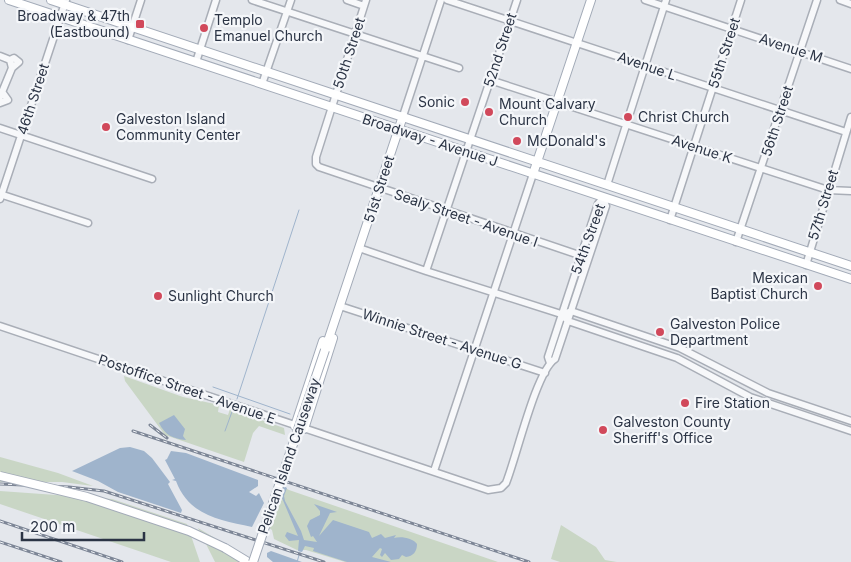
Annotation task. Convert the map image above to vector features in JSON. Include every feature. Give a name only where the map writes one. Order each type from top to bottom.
[{"type":"main road","name":"Broadway - Avenue J","points":[[9,0],[851,279]]},
{"type":"main road","name":"Broadway - Avenue J","points":[[51,0],[65,2],[133,27],[851,266]]},
{"type":"main road","points":[[533,174],[591,0]]},
{"type":"main road","name":"51st Street","points":[[325,350],[403,116]]},
{"type":"main road","points":[[603,198],[607,185]]},
{"type":"main road","points":[[295,426],[320,349],[336,315]]},
{"type":"main road","points":[[304,429],[331,349],[336,315]]},
{"type":"main road","name":"Pelican Island Causeway","points":[[253,562],[325,350]]},
{"type":"main road","points":[[0,476],[87,497],[190,531],[211,540],[248,562]]},
{"type":"street","points":[[128,40],[142,0]]},
{"type":"street","points":[[196,62],[216,0]]},
{"type":"street","points":[[252,0],[459,68]]},
{"type":"street","points":[[262,84],[291,0]]},
{"type":"street","points":[[347,0],[365,3]]},
{"type":"street","name":"51st Street","points":[[403,116],[441,0]]},
{"type":"street","name":"Avenue L","points":[[447,0],[846,132]]},
{"type":"street","name":"52nd Street","points":[[426,271],[516,0]]},
{"type":"street","name":"Avenue M","points":[[645,0],[665,3],[732,29],[851,68]]},
{"type":"street","name":"55th Street","points":[[670,220],[741,0]]},
{"type":"street","name":"56th Street","points":[[736,242],[817,0]]},
{"type":"street","points":[[840,0],[851,4]]},
{"type":"street","name":"46th Street","points":[[0,196],[65,2]]},
{"type":"street","name":"50th Street","points":[[331,107],[365,3]]},
{"type":"street","name":"54th Street","points":[[607,185],[665,3]]},
{"type":"street","points":[[0,56],[11,64],[1,95],[8,100],[0,103]]},
{"type":"street","name":"Avenue K","points":[[490,80],[828,190],[851,191]]},
{"type":"street","name":"Sealy Street - Avenue I","points":[[331,107],[316,164],[330,172],[379,189],[585,257]]},
{"type":"street","name":"57th Street","points":[[806,265],[851,117]]},
{"type":"street","points":[[0,128],[152,179]]},
{"type":"street","points":[[434,471],[533,174]]},
{"type":"street","points":[[0,196],[88,223]]},
{"type":"street","name":"54th Street","points":[[488,490],[501,488],[506,484],[537,391],[550,363],[555,360],[571,311],[598,204],[603,198]]},
{"type":"street","points":[[359,248],[561,314],[568,321],[677,358],[750,397],[851,430]]},
{"type":"street","name":"54th Street","points":[[550,363],[548,357],[561,314],[585,257]]},
{"type":"street","name":"Winnie Street - Avenue G","points":[[340,306],[545,373]]},
{"type":"street","points":[[561,314],[571,311],[680,348],[761,390],[851,421]]},
{"type":"street","name":"Postoffice Street - Avenue E","points":[[0,326],[488,490]]},
{"type":"street","points":[[627,341],[630,332]]},
{"type":"street","points":[[677,358],[680,348]]},
{"type":"street","points":[[724,382],[728,373]]},
{"type":"street","points":[[789,410],[793,401]]},
{"type":"green space","points":[[124,376],[183,397],[219,405],[218,412],[228,415],[230,409],[284,428],[285,435],[259,426],[253,433],[244,462],[165,435],[125,381]]},
{"type":"green space","points":[[0,457],[58,473],[93,486],[62,482],[0,482]]},
{"type":"green space","points":[[278,484],[289,490],[498,562],[345,562],[306,550],[297,550],[274,539],[272,530],[264,524]]},
{"type":"green space","points":[[0,491],[112,499],[187,524],[200,562],[171,562],[0,504]]},
{"type":"green space","points":[[561,525],[596,547],[605,560],[617,562],[560,562],[551,559]]},
{"type":"green space","points":[[198,528],[255,562],[215,562]]},
{"type":"water","points":[[174,415],[185,429],[183,436],[186,440],[170,436],[159,423]]},
{"type":"water","points":[[130,447],[144,451],[152,458],[170,482],[168,484],[182,510],[181,513],[118,492],[98,481],[72,471],[120,448]]},
{"type":"water","points":[[171,451],[186,453],[258,480],[258,486],[249,492],[256,496],[259,493],[264,503],[252,527],[217,519],[197,509],[189,502],[176,481],[172,480],[175,479],[165,460]]},
{"type":"water","points":[[280,484],[287,488],[284,496],[285,501],[304,540],[317,542],[313,536],[311,537],[307,526],[310,520],[320,515],[320,511],[314,504],[337,512],[330,513],[319,536],[333,520],[369,532],[372,538],[381,534],[385,538],[396,535],[394,538],[403,537],[410,539],[417,544],[417,547],[413,555],[406,557],[402,555],[399,559],[391,560],[385,553],[382,557],[380,555],[382,549],[380,548],[372,557],[391,562],[347,562],[313,551],[314,548],[305,546],[302,552],[298,551],[299,540],[289,541],[285,536],[287,532],[298,536],[282,498],[284,490],[279,487]]},
{"type":"water","points":[[271,551],[302,562],[273,562],[267,557],[267,553]]},
{"type":"waterway","points":[[237,399],[299,210]]},
{"type":"waterway","points":[[213,387],[290,414]]},
{"type":"waterway","points":[[225,431],[233,409]]},
{"type":"waterway","points":[[283,497],[284,489]]},
{"type":"waterway","points":[[297,562],[300,552]]},
{"type":"railway","points":[[150,425],[167,438]]},
{"type":"railway","points":[[133,431],[529,562]]},
{"type":"railway","points":[[0,484],[69,487],[104,491],[324,562]]},
{"type":"railway","points":[[0,521],[122,562]]},
{"type":"railway","points":[[0,542],[61,562]]},
{"type":"place","name":"Broadway & 47th (Eastbound)","points":[[140,24]]},
{"type":"place","name":"Templo Emanuel Church","points":[[204,28]]},
{"type":"place","name":"Sonic","points":[[465,102]]},
{"type":"place","name":"Mount Calvary Church","points":[[489,112]]},
{"type":"place","name":"Christ Church","points":[[628,117]]},
{"type":"place","name":"Galveston Island Community Center","points":[[106,127]]},
{"type":"place","name":"McDonald's","points":[[517,141]]},
{"type":"place","name":"Mexican Baptist Church","points":[[818,286]]},
{"type":"place","name":"Sunlight Church","points":[[158,296]]},
{"type":"place","name":"Galveston Police Department","points":[[660,332]]},
{"type":"place","name":"Fire Station","points":[[685,403]]},
{"type":"place","name":"Galveston County Sheriff's Office","points":[[603,430]]}]
